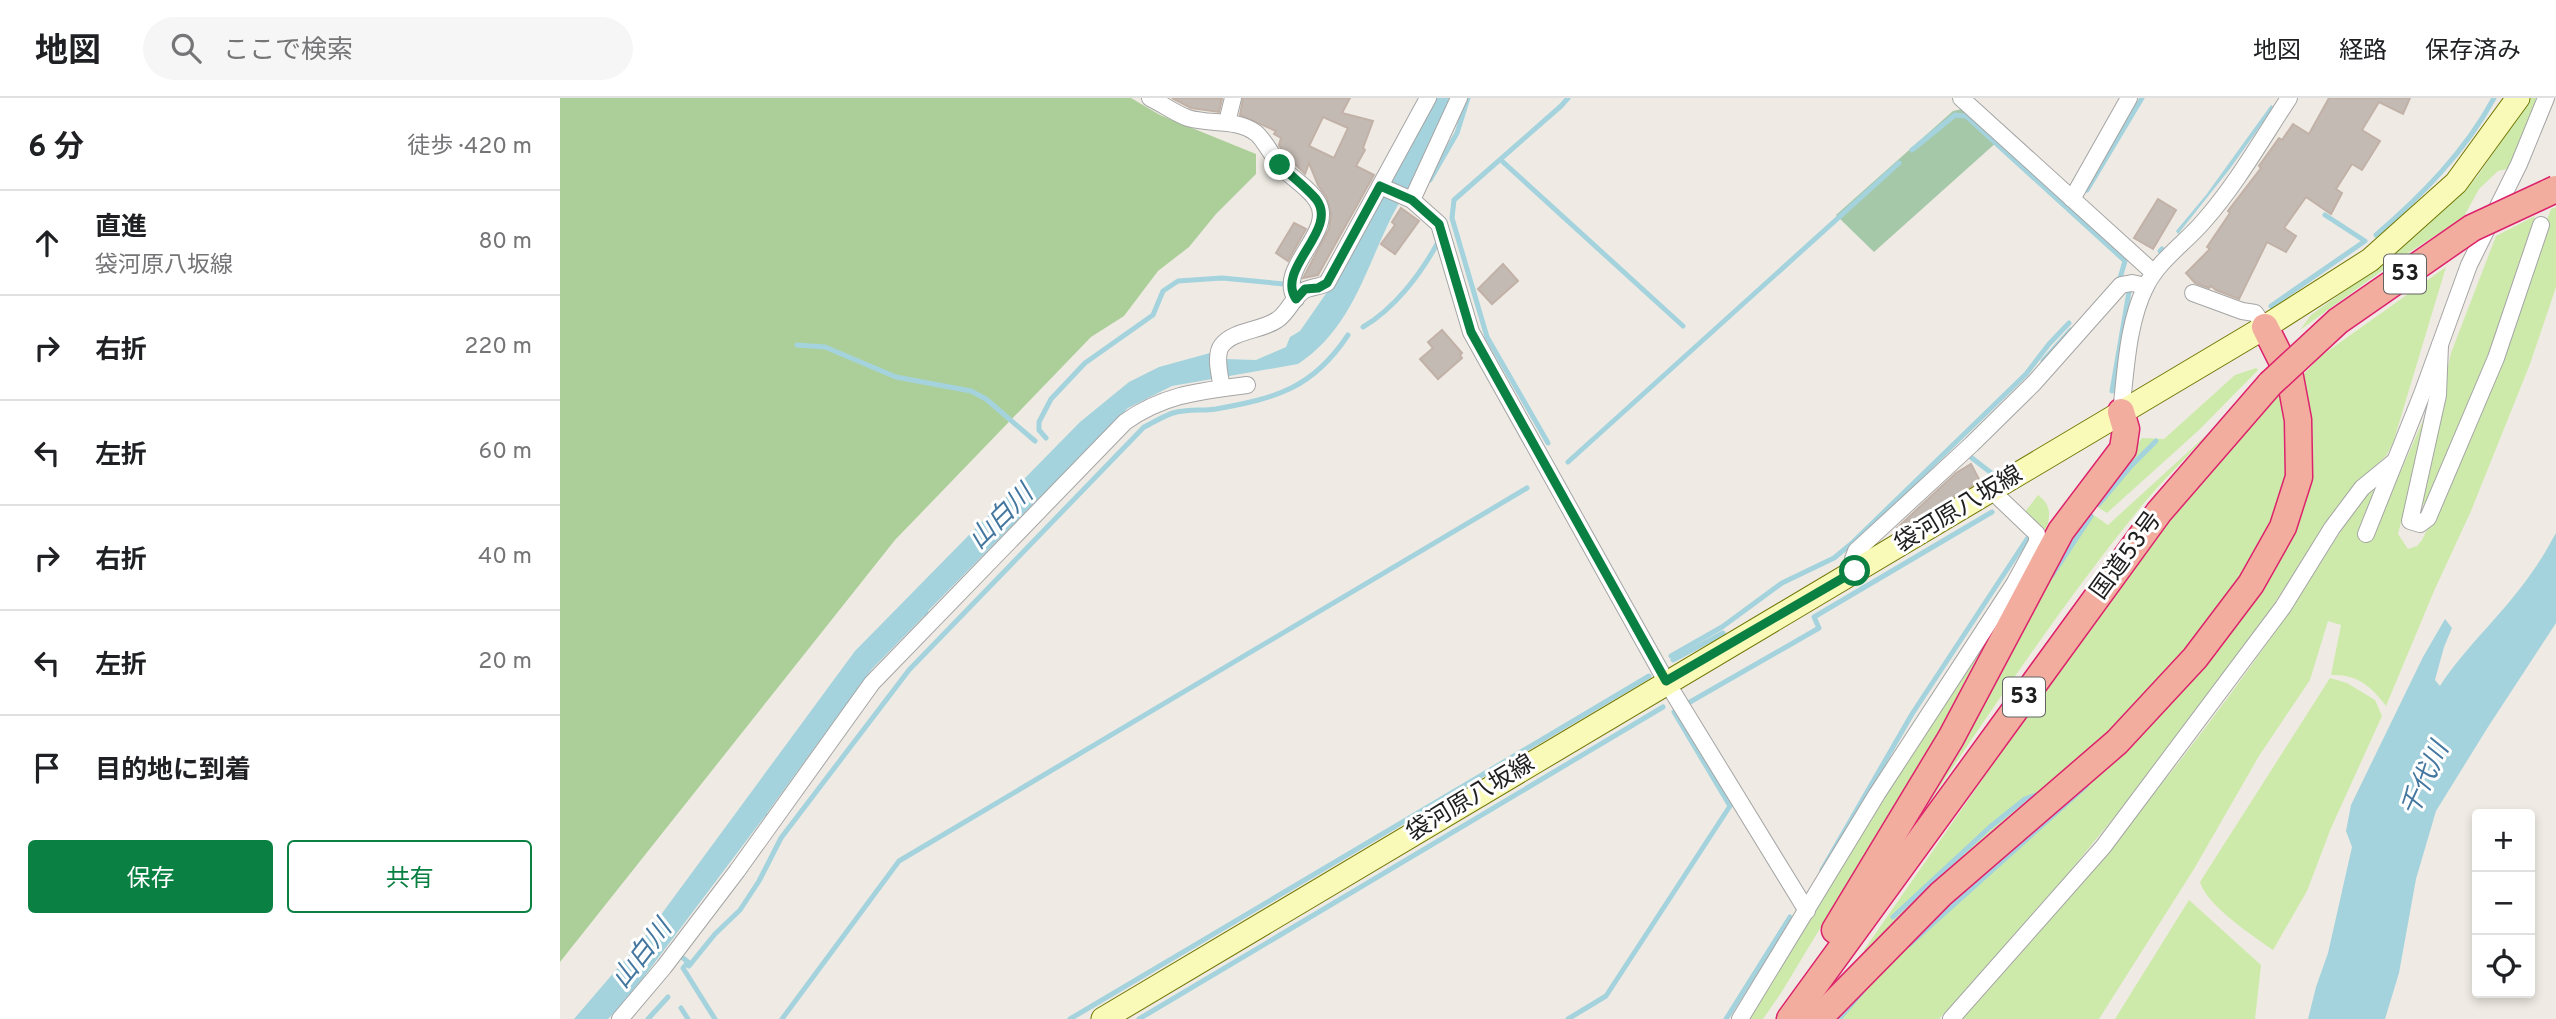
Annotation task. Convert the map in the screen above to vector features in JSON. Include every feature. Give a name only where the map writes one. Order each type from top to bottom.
[{"type":"highway","name":"国道53号","points":[[1790,1019],[2159,512],[2270,384],[2338,321],[2472,228],[2556,189]]},
{"type":"highway","points":[[1818,1019],[1941,894],[2025,819],[2118,742],[2195,658],[2251,584],[2283,527],[2299,477],[2298,420],[2290,377],[2265,327]]},
{"type":"highway","points":[[1782,1019],[1951,738],[2061,531],[2123,449],[2126,429],[2122,412]]},
{"type":"main road","name":"袋河原八坂線","points":[[1103,1019],[1666,681],[2265,327],[2370,260],[2456,183],[2518,98]]},
{"type":"street","points":[[1150,98],[1187,118],[1227,122],[1257,134],[1280,165],[1317,200],[1321,222],[1291,280],[1291,291],[1296,299]]},
{"type":"street","points":[[1227,122],[1233,98]]},
{"type":"street","points":[[1222,388],[1219,351],[1223,343],[1277,320],[1305,289],[1318,288],[1327,283],[1428,98]]},
{"type":"street","points":[[1412,200],[1459,98]]},
{"type":"street","points":[[1961,98],[2072,200],[2150,280]]},
{"type":"street","points":[[2072,200],[2130,98]]},
{"type":"street","points":[[2366,534],[2469,265],[2519,164],[2546,98]]},
{"type":"street","points":[[2122,412],[2128,350],[2138,305],[2150,280],[2204,221],[2284,100]]},
{"type":"street","points":[[1380,186],[1412,200],[1439,224],[1471,332],[1666,681],[1807,911]]},
{"type":"street","points":[[2440,345],[2438,395],[2410,521],[2420,524],[2428,518],[2496,358],[2541,225]]},
{"type":"street","points":[[1855,571],[1853,559],[1856,551],[2034,383],[2121,285],[2150,280]]},
{"type":"street","points":[[2193,293],[2255,313],[2265,327]]},
{"type":"street","points":[[620,1019],[664,967],[737,871],[872,683],[1125,422],[1142,410],[1177,395],[1247,385]]},
{"type":"street","points":[[1951,1019],[2102,846],[2284,607],[2332,528],[2362,488],[2395,461]]},
{"type":"street","points":[[1740,1019],[1877,794],[2014,584],[2037,542],[2037,534],[1991,490]]},
{"type":"green space","points":[[560,98],[1131,98],[1160,115],[1256,154],[1256,174],[1216,214],[1189,247],[1158,271],[1124,316],[1091,337],[895,540],[560,962]]},
{"type":"green space","points":[[2530,98],[2540,98],[2511,168],[2498,171],[2479,189],[2463,218],[2397,260],[2300,330],[2311,315],[2392,257],[2477,177]]},
{"type":"green space","points":[[1962,109],[1998,141],[1874,252],[1836,215],[1953,111]]},
{"type":"green space","points":[[2556,207],[2556,287],[2530,364],[2471,511],[2386,706],[2375,693],[2356,679],[2331,675],[2341,625],[2328,621],[2310,680],[2259,756],[2194,869],[2099,1019],[1959,1019],[2084,879],[2163,782],[2275,632],[2365,495],[2381,482],[2358,535],[2370,541],[2432,400],[2398,534],[2408,549],[2417,546],[2422,540],[2460,462],[2551,209]]},
{"type":"green space","points":[[2535,216],[2494,346],[2427,502],[2420,507],[2418,504],[2451,353],[2496,236]]},
{"type":"green space","points":[[2446,267],[2393,443],[2386,456],[2368,473],[2333,517],[2229,670],[2161,760],[2034,915],[1939,1019],[1828,1019],[2245,610],[2309,410],[2301,377],[2321,356]]},
{"type":"green space","points":[[2256,368],[2258,370],[2199,430],[2107,513],[2091,503],[2142,438],[2164,439],[2235,375]]},
{"type":"green space","points":[[2281,394],[2285,408],[2290,476],[2264,542],[2210,623],[2133,712],[1867,954],[1864,950],[2136,558],[2271,402]]},
{"type":"green space","points":[[2211,431],[2147,499],[2107,549],[2016,674],[1901,845],[2085,509],[2108,525]]},
{"type":"green space","points":[[2038,495],[2049,511],[2046,530],[2025,512]]},
{"type":"green space","points":[[2003,615],[1957,702],[1781,993],[1763,1019],[1746,1019],[1914,744]]},
{"type":"green space","points":[[2330,678],[2347,683],[2375,700],[2382,716],[2331,828],[2307,891],[2273,950],[2221,910],[2204,891],[2200,882]]},
{"type":"green space","points":[[2189,900],[2261,965],[2255,1019],[2115,1019]]},
{"type":"water","name":"山白川","points":[[1435,98],[1451,98],[1423,162],[1391,218],[1355,298],[1331,334],[1298,364],[1172,386],[1128,408],[928,611],[930,615],[927,618],[924,616],[872,669],[767,813],[768,818],[765,816],[628,998],[608,1019],[574,1019],[646,935],[855,651],[1080,422],[1129,382],[1159,367],[1210,353],[1225,359],[1256,360],[1286,347],[1290,337],[1300,331],[1334,282]]},
{"type":"water","points":[[2271,105],[2274,107],[2229,170],[2178,234],[2176,231],[2206,195]]},
{"type":"water","name":"千代川","points":[[2556,533],[2556,623],[2436,811],[2416,879],[2399,973],[2385,1019],[2308,1019],[2328,953],[2352,847],[2346,831],[2351,805],[2423,657],[2445,619],[2452,628],[2435,680],[2440,686],[2519,589]]},
{"type":"building","points":[[1172,98],[1222,99],[1219,112],[1191,108]]},
{"type":"building","points":[[1243,98],[1350,98],[1342,113],[1373,121],[1363,148],[1365,150],[1356,166],[1374,175],[1318,275],[1303,278],[1329,229],[1331,214],[1327,198],[1309,163],[1305,174],[1284,153],[1279,145],[1281,138],[1274,134],[1276,131],[1240,115]],"holes":[[[1323,117],[1348,128],[1334,158],[1309,146]]]},
{"type":"building","points":[[2329,98],[2410,98],[2403,114],[2379,102],[2362,130],[2380,141],[2362,170],[2352,164],[2336,189],[2342,193],[2331,214],[2306,197],[2284,228],[2296,236],[2286,252],[2267,242],[2239,299],[2211,286],[2209,288],[2195,283],[2186,273],[2210,249],[2207,247],[2230,213],[2228,211],[2261,168],[2259,166],[2279,138],[2282,140],[2293,124],[2309,134]]},
{"type":"building","points":[[2158,199],[2176,210],[2153,249],[2134,238]]},
{"type":"building","points":[[1401,208],[1419,221],[1395,254],[1381,244],[1395,225],[1392,222]]},
{"type":"building","points":[[1294,223],[1306,229],[1288,261],[1276,253]]},
{"type":"building","points":[[1503,264],[1518,281],[1492,304],[1478,289]]},
{"type":"building","points":[[1442,330],[1462,353],[1462,358],[1438,379],[1420,359],[1433,348],[1428,342]]},
{"type":"building","points":[[1971,464],[1980,481],[1897,528],[1956,473]]},
{"type":"waterway","points":[[1430,180],[1457,133],[1468,98]]},
{"type":"waterway","points":[[1548,443],[1487,337],[1452,218],[1454,200],[1568,98]]},
{"type":"waterway","points":[[2087,190],[2142,98]]},
{"type":"waterway","points":[[2376,235],[2409,205],[2456,155],[2494,98]]},
{"type":"waterway","points":[[1912,150],[1955,115],[1966,116],[2125,261],[2117,282]]},
{"type":"waterway","points":[[1503,162],[1683,326]]},
{"type":"waterway","points":[[1568,462],[1899,163]]},
{"type":"waterway","points":[[2271,306],[2365,241],[2325,215]]},
{"type":"waterway","points":[[1363,327],[1385,311],[1405,290],[1423,268],[1437,244]]},
{"type":"waterway","points":[[1046,438],[1039,430],[1039,422],[1051,399],[1085,363],[1153,315],[1163,291],[1178,281],[1222,278],[1284,284]]},
{"type":"waterway","points":[[2112,391],[2129,292]]},
{"type":"waterway","points":[[1671,656],[1722,627],[1782,583],[1834,558],[1851,544],[2026,374],[2069,323]]},
{"type":"waterway","points":[[2043,361],[2071,330]]},
{"type":"waterway","points":[[689,966],[715,934],[740,910],[759,881],[781,838],[909,670],[1144,427],[1173,413],[1238,405],[1292,388],[1321,367],[1348,335]]},
{"type":"waterway","points":[[797,345],[825,347],[896,377],[971,391],[986,399],[1035,441]]},
{"type":"waterway","points":[[2099,504],[2156,441]]},
{"type":"waterway","points":[[1968,455],[1994,475]]},
{"type":"waterway","points":[[782,1019],[899,861],[1527,488]]},
{"type":"waterway","points":[[1690,702],[1819,628],[1814,617],[1992,512]]},
{"type":"waterway","points":[[2052,575],[2091,516]]},
{"type":"waterway","points":[[1822,870],[1912,714],[2027,539]]},
{"type":"waterway","points":[[1673,660],[1723,633]]},
{"type":"waterway","points":[[1070,1019],[1649,676]]},
{"type":"waterway","points":[[1139,1019],[1663,707]]},
{"type":"waterway","points":[[1568,1019],[1606,996],[1730,806],[1674,712]]},
{"type":"waterway","points":[[1909,945],[2086,786]]},
{"type":"waterway","points":[[1893,917],[1990,827],[2025,799],[2036,795]]},
{"type":"waterway","points":[[1726,1019],[1790,917]]},
{"type":"waterway","points":[[683,958],[688,962],[683,968],[715,1019]]},
{"type":"waterway","points":[[1839,1019],[1862,992]]},
{"type":"waterway","points":[[648,1019],[668,997]]},
{"type":"waterway","points":[[681,1008],[688,1019]]},
{"type":"route","points":[[1280,165],[1317,200],[1321,211],[1321,222],[1291,280],[1291,291],[1296,299],[1305,289],[1318,288],[1327,283],[1380,186],[1412,200],[1439,224],[1471,332],[1666,681],[1855,571]]}]
